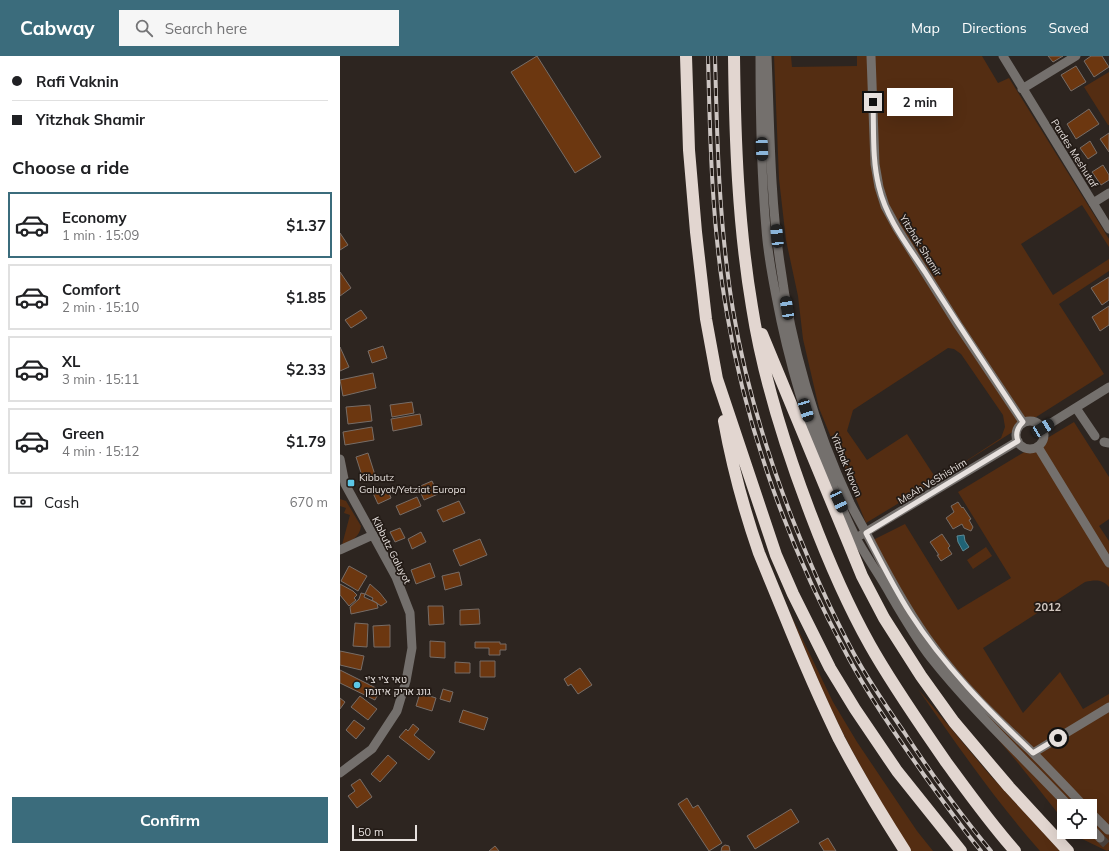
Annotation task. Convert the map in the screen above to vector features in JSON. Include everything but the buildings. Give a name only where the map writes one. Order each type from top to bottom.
[{"type":"highway","points":[[686,56],[688,150],[706,319],[728,443],[747,515],[759,553],[816,689],[840,740],[905,851]]},
{"type":"highway","points":[[734,56],[737,178],[741,225],[752,309],[768,387],[798,482],[834,572],[870,644],[893,683],[933,742],[981,809],[1015,851]]},
{"type":"highway","points":[[752,309],[862,576],[884,618],[954,722],[1009,787],[1068,851]]},
{"type":"highway","points":[[717,379],[776,555],[793,594],[830,668],[855,709],[897,771],[961,851]]},
{"type":"highway","points":[[1043,825],[1074,851]]},
{"type":"street","name":"Yitzhak Navon","points":[[760,56],[765,223],[774,288],[789,356],[814,436],[834,488],[856,538],[910,628],[930,656],[988,724],[1062,799]]},
{"type":"street","name":"Yitzhak Navon","points":[[767,56],[772,182],[780,263],[787,308],[798,357],[822,431],[851,504],[910,614],[934,648],[990,712],[1033,753],[1077,799]]},
{"type":"street","name":"Yitzhak Shamir","points":[[871,56],[875,164],[879,187],[885,206],[897,228],[958,325],[1023,422]]},
{"type":"street","name":"Pardes Meshutaf","points":[[1003,56],[1005,70],[1022,89],[1109,229]]},
{"type":"street","points":[[1022,89],[1076,56]]},
{"type":"street","points":[[1093,203],[1109,193]]},
{"type":"street","points":[[1043,428],[1109,387]]},
{"type":"street","points":[[1076,408],[1095,436]]},
{"type":"street","points":[[1033,420],[1039,423],[1043,428],[1044,440],[1033,449],[1028,449],[1022,446],[1018,441],[1016,434],[1017,430],[1023,422],[1033,420]]},
{"type":"street","name":"MeAh VeShishim","points":[[856,538],[1018,441]]},
{"type":"street","points":[[1038,446],[1109,563]]},
{"type":"street","name":"Kibbutz Galuyot","points":[[340,460],[345,484],[396,577],[410,613],[412,648],[406,681],[397,712],[372,749],[340,773]]},
{"type":"street","points":[[340,550],[373,535]]},
{"type":"street","points":[[1033,753],[1109,707]]},
{"type":"street","points":[[1097,819],[1108,830]]},
{"type":"street","points":[[1097,835],[1100,838]]},
{"type":"shaded area","points":[[774,56],[791,56],[792,67],[857,66],[857,56],[982,56],[998,83],[1009,78],[1109,239],[1109,247],[1082,205],[1021,244],[1053,295],[1109,259],[1109,271],[1059,304],[1104,374],[944,475],[1001,438],[1005,427],[1003,415],[961,354],[954,349],[948,348],[853,410],[847,431],[867,460],[907,434],[937,480],[866,523],[819,408],[803,339],[798,296],[786,240],[779,179]]},
{"type":"shaded area","points":[[1109,72],[1109,125],[1108,125],[1084,87]]},
{"type":"shaded area","points":[[1074,422],[1109,477],[1109,519],[1099,526],[1109,541],[1109,587],[1098,581],[1085,582],[983,648],[1023,713],[1060,672],[1083,709],[1109,694],[1109,850],[1107,851],[1082,839],[1097,839],[1097,799],[1057,799],[1057,812],[1018,763],[941,672],[873,540],[905,524],[958,610],[1011,578],[958,492]]},
{"type":"shaded area","points":[[340,499],[346,501],[361,526],[357,536],[342,545],[350,515],[344,513],[346,508],[340,506]]},
{"type":"shaded area","points":[[986,547],[992,556],[973,569],[967,560]]},
{"type":"shaded area","points":[[789,611],[833,702],[857,742],[917,831],[933,851],[911,851],[885,809],[837,722]]},
{"type":"shaded area","points":[[918,689],[989,774],[1060,851],[1040,851],[1023,832],[992,792]]},
{"type":"water","points":[[964,535],[965,541],[969,547],[963,551],[958,542],[957,536]]},
{"type":"tunnel","points":[[1100,838],[1109,847]]},
{"type":"railway","points":[[708,56],[713,186],[722,282],[727,314],[746,402],[773,489],[807,574],[826,615],[856,671],[924,775],[981,851]]},
{"type":"railway","points":[[715,56],[720,183],[728,278],[738,337],[750,390],[765,442],[792,518],[813,569],[836,619],[859,662],[884,703],[935,778],[991,851]]},
{"type":"place","name":"Kibbutz Galuyot/Yetziat Europa","points":[[351,483]]},
{"type":"place","name":"טאי צ'י צ'י גונג אריק איזנמן","points":[[357,685]]},
{"type":"district","name":"2012","points":[[1048,607]]},
{"type":"route","points":[[873,102],[875,164],[879,187],[885,206],[897,228],[958,325],[1023,422],[1017,430],[1016,438],[1018,441],[866,533],[910,614],[934,648],[994,717],[1033,753],[1058,738]]}]
